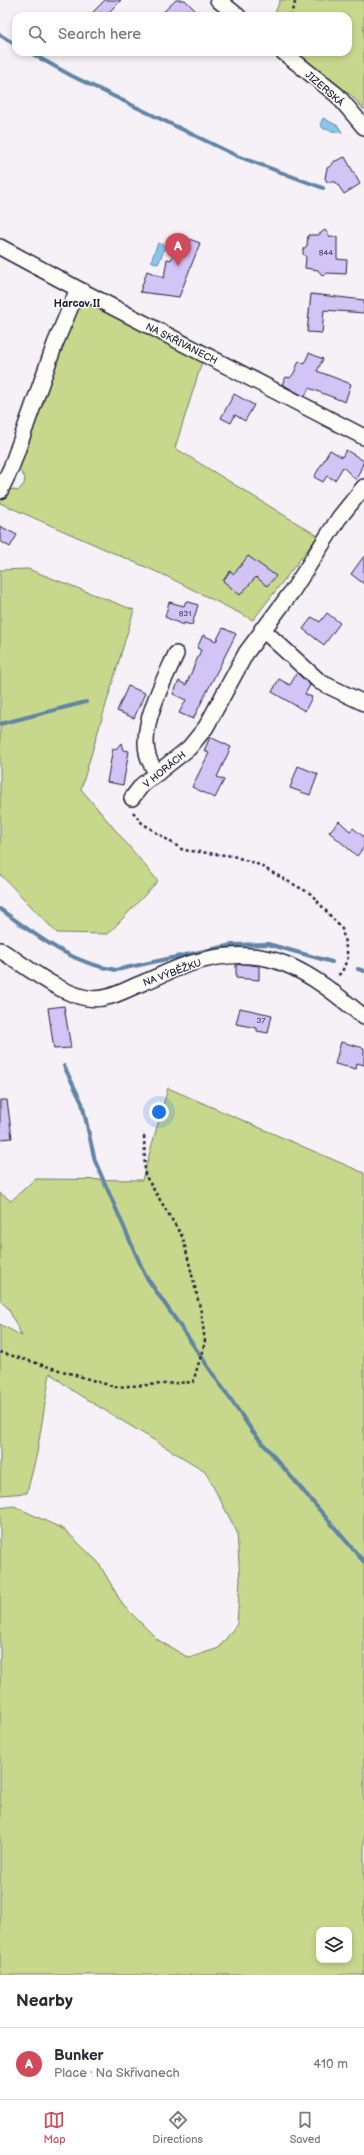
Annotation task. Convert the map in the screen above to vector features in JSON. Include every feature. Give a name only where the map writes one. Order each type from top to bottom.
[{"type":"street","points":[[218,0],[233,12]]},
{"type":"street","name":"JIZERSKÁ","points":[[288,56],[337,95],[364,127]]},
{"type":"street","name":"NA SKŘIVANECH","points":[[0,247],[78,290],[364,437]]},
{"type":"street","points":[[0,491],[11,468],[54,344],[78,290]]},
{"type":"street","name":"V HORÁCH","points":[[132,798],[142,785],[189,748],[206,727],[246,653],[262,629],[293,590],[338,518],[364,486]]},
{"type":"street","points":[[262,629],[320,682],[364,703]]},
{"type":"street","points":[[158,773],[151,766],[145,739],[154,704],[176,654]]},
{"type":"street","name":"NA VÝBĚŽKU","points":[[0,950],[56,985],[88,998],[110,996],[192,963],[221,956],[238,955],[266,957],[280,961],[326,986],[364,1017]]},
{"type":"path","points":[[292,12],[296,0]]},
{"type":"path","points":[[132,798],[131,808],[142,823],[182,850],[239,858],[257,864],[312,894],[342,929],[348,957],[342,972],[326,986]]},
{"type":"path","points":[[0,1352],[115,1387],[193,1382],[205,1342],[201,1312],[183,1238],[145,1176],[144,1133]]},
{"type":"green space","points":[[280,0],[364,0],[364,110],[352,96],[301,56],[352,56],[352,12],[276,12]]},
{"type":"green space","points":[[78,296],[202,362],[175,448],[318,536],[253,620],[166,576],[0,503],[0,496],[6,488],[18,491],[24,484],[25,478],[18,468]]},
{"type":"green space","points":[[28,569],[134,610],[81,789],[158,881],[108,934],[57,933],[0,874],[0,570]]},
{"type":"green space","points":[[168,1088],[364,1173],[364,1975],[0,1975],[0,1508],[14,1506],[65,1530],[98,1562],[123,1605],[158,1640],[189,1658],[219,1648],[237,1624],[240,1580],[237,1532],[205,1471],[73,1391],[50,1373],[37,1453],[27,1493],[0,1495],[0,1324],[22,1336],[8,1308],[0,1301],[0,1193],[11,1201],[35,1179],[142,1180]]},
{"type":"water","points":[[323,118],[338,126],[342,132],[324,129],[320,125]]},
{"type":"water","points":[[158,243],[166,246],[158,264],[151,261]]},
{"type":"building","points":[[105,0],[121,0],[109,12],[93,12]]},
{"type":"building","points":[[176,0],[185,0],[195,10],[193,12],[163,12]]},
{"type":"building","points":[[345,157],[360,184],[344,194],[336,182],[327,182],[325,178],[327,168],[332,165],[333,162]]},
{"type":"building","points":[[325,230],[330,237],[337,237],[337,259],[347,260],[346,274],[327,273],[323,276],[318,270],[305,268],[306,257],[303,254],[303,249],[307,246],[308,235],[318,235]]},
{"type":"building","points":[[181,236],[200,243],[179,297],[140,292],[147,271],[164,278],[167,259],[171,260]]},
{"type":"building","points":[[311,294],[364,300],[364,313],[324,310],[322,333],[307,332]]},
{"type":"building","points":[[309,353],[323,359],[317,371],[351,384],[345,402],[309,388],[305,397],[282,384],[286,377],[290,378],[294,373],[299,361],[304,364]]},
{"type":"building","points":[[234,394],[254,405],[245,421],[235,415],[231,423],[221,418]]},
{"type":"building","points":[[330,450],[342,457],[346,450],[364,461],[356,480],[343,467],[335,480],[327,476],[323,482],[314,477]]},
{"type":"building","points":[[0,526],[17,535],[10,547],[0,541]]},
{"type":"building","points":[[248,556],[276,576],[267,586],[256,577],[240,595],[223,581],[230,571],[234,574]]},
{"type":"building","points":[[364,556],[364,584],[351,574]]},
{"type":"building","points":[[186,601],[198,605],[192,625],[184,623],[183,625],[165,617],[169,602],[184,606]]},
{"type":"building","points":[[327,613],[340,623],[324,645],[303,629],[312,617],[320,622]]},
{"type":"building","points":[[223,628],[236,634],[193,719],[179,713],[186,700],[173,694],[179,681],[186,685],[201,650],[197,648],[203,635],[216,641]]},
{"type":"building","points":[[297,673],[310,685],[305,694],[312,697],[305,711],[272,692],[279,679],[290,685]]},
{"type":"building","points":[[128,686],[145,693],[134,718],[117,711]]},
{"type":"building","points":[[210,737],[231,747],[217,777],[224,780],[215,798],[192,787],[209,753],[204,751]]},
{"type":"building","points":[[121,743],[123,750],[129,751],[123,785],[107,782],[113,748],[116,749]]},
{"type":"building","points":[[298,766],[318,774],[310,795],[290,788]]},
{"type":"building","points":[[339,821],[350,831],[353,828],[364,837],[364,847],[357,856],[329,832]]},
{"type":"building","points":[[243,964],[259,966],[259,980],[236,978],[236,965]]},
{"type":"building","points":[[64,1006],[71,1048],[54,1049],[48,1008]]},
{"type":"building","points":[[240,1008],[272,1015],[268,1033],[257,1031],[257,1028],[236,1024]]},
{"type":"building","points":[[341,1042],[364,1048],[364,1065],[357,1063],[356,1069],[335,1064]]},
{"type":"building","points":[[0,1100],[7,1100],[12,1138],[0,1139]]},
{"type":"waterway","points":[[0,35],[12,42]]},
{"type":"waterway","points":[[36,56],[72,76],[237,156],[323,188]]},
{"type":"waterway","points":[[0,724],[86,702]]},
{"type":"waterway","points":[[0,909],[41,938],[69,955],[84,962],[116,970],[232,945],[268,944],[332,962]]},
{"type":"waterway","points":[[358,969],[364,971]]},
{"type":"waterway","points":[[64,1066],[82,1103],[95,1161],[145,1275],[253,1432],[364,1562]]},
{"type":"place","name":"Bunker","points":[[178,266]]},
{"type":"district","name":"Harcov II","points":[[77,303]]}]
